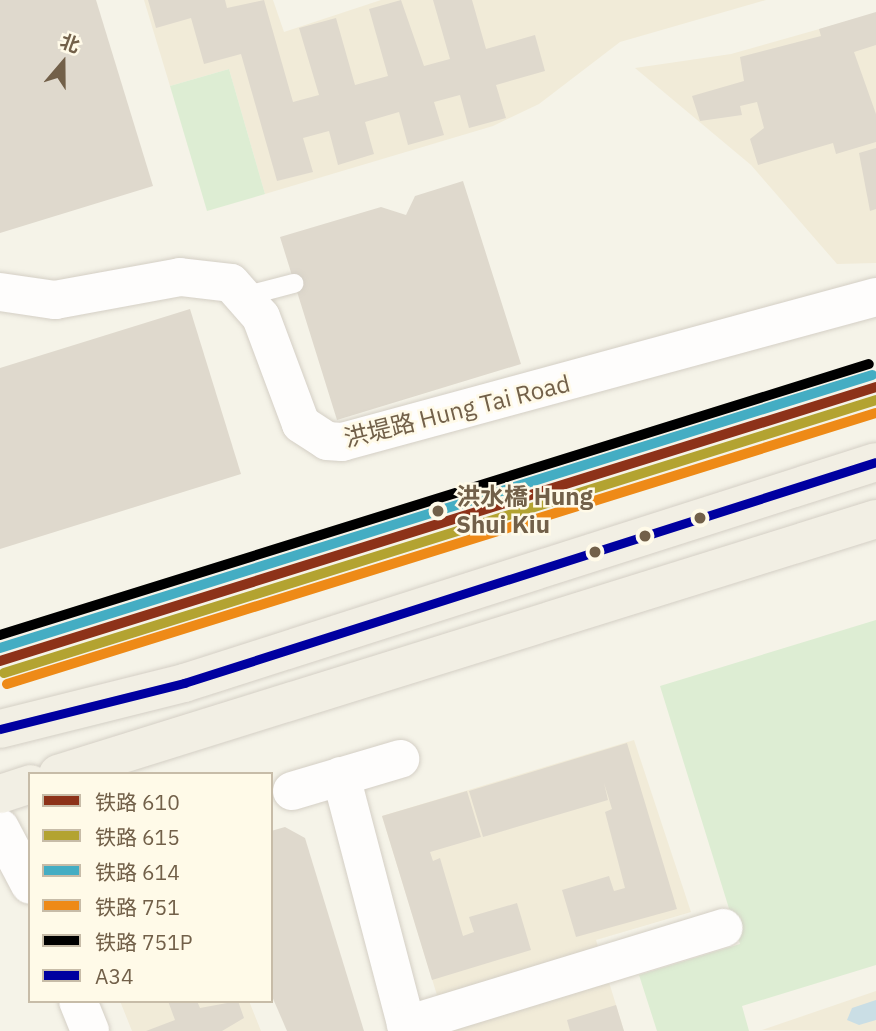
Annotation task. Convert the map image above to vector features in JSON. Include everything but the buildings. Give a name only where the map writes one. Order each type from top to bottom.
[{"type":"main road","points":[[9,728],[184,682],[876,462]]},
{"type":"main road","points":[[64,772],[876,519]]},
{"type":"main road","points":[[0,794],[28,785]]},
{"type":"street","points":[[0,292],[55,300],[210,277],[247,295]]},
{"type":"street","name":"洪堤路 Hung Tai Road","points":[[247,295],[301,424],[327,441],[342,442],[876,297]]},
{"type":"street","points":[[292,791],[400,759]]},
{"type":"street","points":[[341,776],[407,1028],[723,929]]},
{"type":"street","points":[[0,828],[28,881]]},
{"type":"street","points":[[79,1003],[90,1031]]},
{"type":"lane","points":[[247,295],[293,283]]},
{"type":"shaded area","points":[[144,0],[273,0],[284,32],[381,0],[766,0],[620,42],[539,104],[493,126],[265,194],[229,69],[170,86]]},
{"type":"shaded area","points":[[876,13],[876,263],[837,264],[751,165],[635,68],[731,54]]},
{"type":"shaded area","points":[[634,740],[691,912],[596,940],[624,1031],[448,1031],[382,816]]},
{"type":"shaded area","points":[[876,991],[876,1031],[762,1030]]},
{"type":"shaded area","points":[[876,1000],[876,1020],[859,1025],[847,1020],[852,1008]]},
{"type":"shaded area","points":[[121,1003],[250,1003],[261,1031],[132,1031]]},
{"type":"green space","points":[[229,69],[265,194],[207,211],[170,86]]},
{"type":"green space","points":[[876,620],[876,965],[742,1006],[749,1031],[657,1031],[639,975],[740,944],[660,686]]},
{"type":"rail line","name":"751P","points":[[0,635],[869,364]]},
{"type":"rail line","name":"614","points":[[0,648],[872,375]]},
{"type":"rail line","name":"610","points":[[0,661],[876,387]]},
{"type":"rail line","name":"615","points":[[4,673],[876,400]]},
{"type":"rail line","name":"751","points":[[7,684],[876,413]]},
{"type":"transit line","name":"A34","points":[[0,729],[184,683],[876,462]]},
{"type":"place","name":"洪水橋 Hung Shui Kiu","points":[[438,511]]}]
